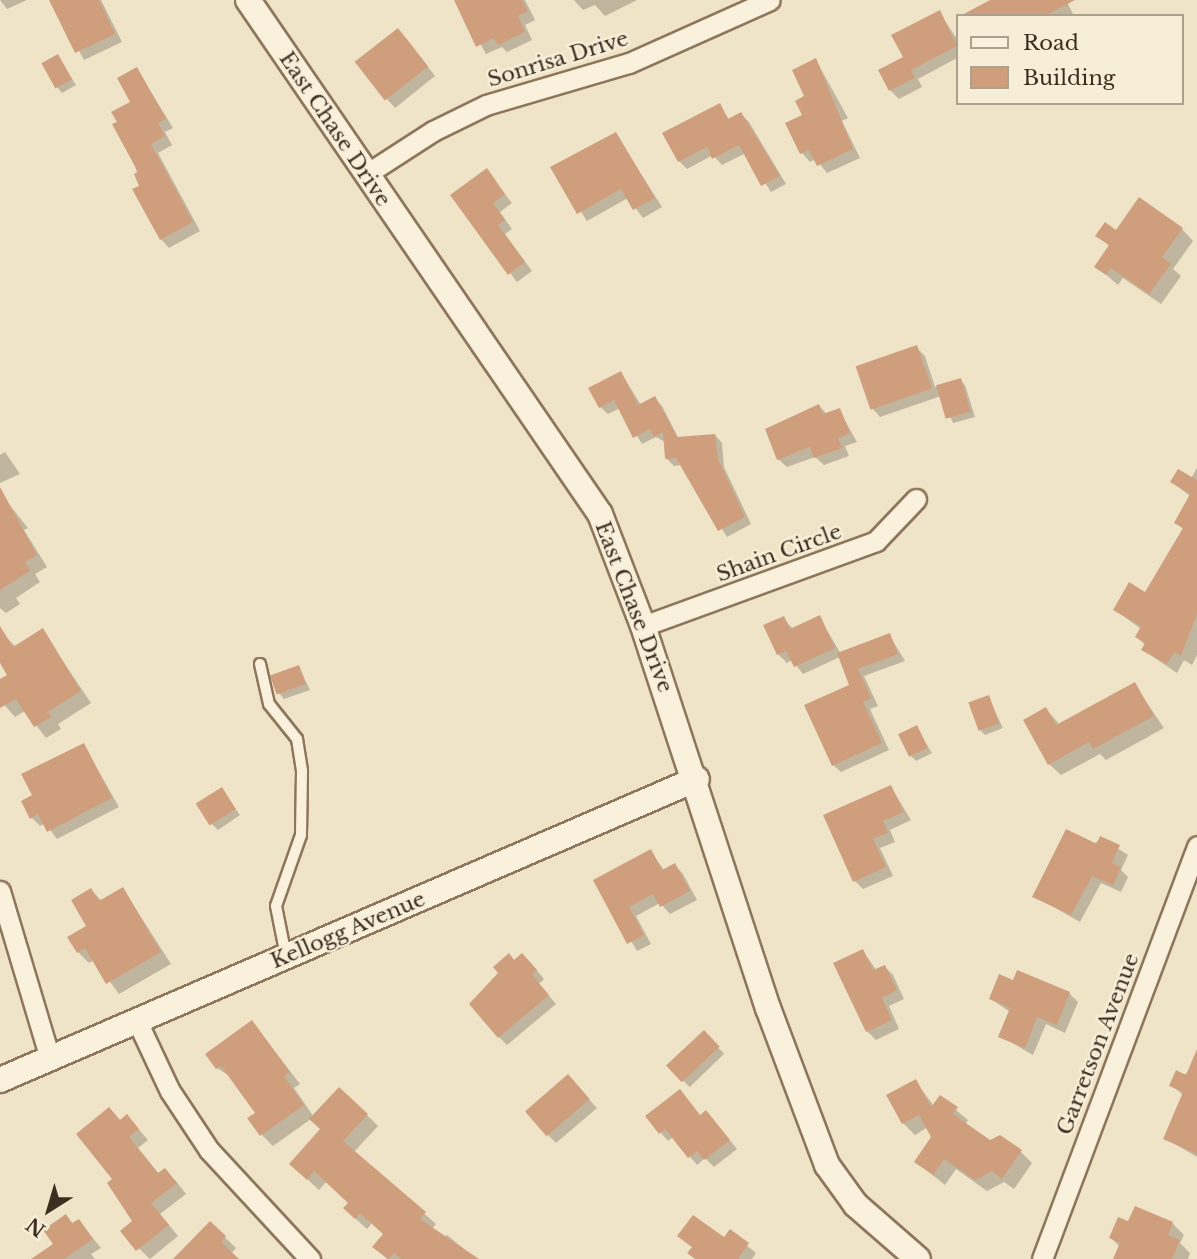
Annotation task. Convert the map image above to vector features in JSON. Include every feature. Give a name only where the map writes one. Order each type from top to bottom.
[{"type":"street","name":"East Chase Drive","points":[[248,0],[365,175],[600,514],[697,779],[768,1007],[827,1165],[856,1205],[918,1259]]},
{"type":"street","name":"Sonrisa Drive","points":[[365,175],[433,131],[486,105],[629,63],[770,0]]},
{"type":"street","name":"Shain Circle","points":[[643,626],[876,541],[916,499]]},
{"type":"street","name":"Kellogg Avenue","points":[[0,1080],[697,779]]},
{"type":"street","name":"Garretson Avenue","points":[[1042,1259],[1197,846]]},
{"type":"street","points":[[0,891],[50,1059]]},
{"type":"street","points":[[137,1021],[170,1091],[209,1150],[310,1259]]},
{"type":"lane","points":[[260,664],[269,704],[297,739],[302,771],[301,835],[276,906],[286,956]]},
{"type":"building","points":[[49,0],[99,0],[115,34],[75,53]]},
{"type":"building","points":[[454,0],[522,0],[528,11],[518,16],[525,32],[498,45],[494,38],[476,47]]},
{"type":"building","points":[[990,0],[1075,0],[1049,14],[964,14]]},
{"type":"building","points":[[940,10],[956,47],[911,70],[915,78],[889,91],[878,70],[903,57],[891,35]]},
{"type":"building","points":[[398,28],[428,67],[385,100],[355,62]]},
{"type":"building","points":[[58,54],[72,79],[55,89],[41,63]]},
{"type":"building","points":[[816,58],[853,149],[817,166],[809,150],[800,154],[785,123],[802,115],[795,101],[804,96],[792,70]]},
{"type":"building","points":[[137,67],[166,119],[158,123],[165,136],[151,144],[193,222],[160,240],[132,189],[139,186],[134,174],[138,172],[112,124],[117,122],[111,112],[130,102],[117,78]]},
{"type":"building","points":[[720,103],[728,119],[741,112],[780,176],[761,186],[739,145],[712,159],[707,147],[678,162],[662,133]]},
{"type":"building","points":[[616,132],[655,198],[633,210],[621,189],[577,214],[550,167]]},
{"type":"building","points":[[487,168],[505,194],[493,203],[505,220],[498,225],[525,262],[508,275],[450,195]]},
{"type":"building","points":[[1139,197],[1183,228],[1162,257],[1171,264],[1149,294],[1111,268],[1106,275],[1094,267],[1109,245],[1095,236],[1105,222],[1116,230]]},
{"type":"building","points":[[917,345],[932,388],[871,410],[856,366]]},
{"type":"building","points":[[621,371],[638,405],[655,396],[677,437],[715,434],[718,459],[745,517],[718,531],[676,458],[665,459],[663,432],[654,437],[650,429],[633,438],[614,400],[599,408],[588,388]]},
{"type":"building","points":[[961,378],[971,412],[946,419],[936,385]]},
{"type":"building","points":[[819,404],[823,414],[840,408],[850,433],[838,438],[842,448],[814,458],[810,447],[777,460],[765,429]]},
{"type":"building","points":[[1178,469],[1197,480],[1197,614],[1181,656],[1174,652],[1167,664],[1141,650],[1145,643],[1135,637],[1141,626],[1113,610],[1129,582],[1145,592],[1183,528],[1174,523],[1190,494],[1170,482]]},
{"type":"building","points":[[0,487],[37,555],[25,562],[30,571],[0,590]]},
{"type":"building","points":[[820,615],[835,648],[794,667],[786,651],[777,655],[763,625],[784,616],[790,629]]},
{"type":"building","points":[[0,626],[13,647],[43,628],[81,691],[48,712],[51,717],[34,727],[16,699],[0,708],[0,679],[7,675],[0,663]]},
{"type":"building","points":[[890,633],[898,654],[858,669],[871,698],[863,702],[882,743],[832,766],[804,705],[849,685],[837,653]]},
{"type":"building","points":[[299,665],[306,684],[277,694],[270,676]]},
{"type":"building","points":[[1135,682],[1154,716],[1093,749],[1089,742],[1048,765],[1023,720],[1046,707],[1056,725]]},
{"type":"building","points":[[989,695],[999,723],[979,731],[968,703]]},
{"type":"building","points":[[917,725],[928,747],[909,757],[898,734]]},
{"type":"building","points":[[84,743],[112,798],[47,832],[38,814],[30,819],[21,801],[32,795],[21,774]]},
{"type":"building","points":[[891,785],[904,812],[883,821],[888,833],[873,839],[886,867],[853,882],[823,815]]},
{"type":"building","points":[[222,787],[236,809],[209,825],[196,803]]},
{"type":"building","points":[[1066,829],[1097,844],[1100,836],[1120,845],[1112,863],[1121,867],[1113,885],[1092,876],[1071,915],[1032,897]]},
{"type":"building","points":[[651,849],[662,870],[675,863],[690,891],[660,907],[653,894],[629,907],[644,935],[627,944],[593,880]]},
{"type":"building","points":[[123,887],[161,952],[106,984],[85,948],[77,953],[67,937],[86,926],[71,900],[91,888],[99,901]]},
{"type":"building","points":[[863,949],[873,970],[885,965],[897,990],[882,998],[892,1020],[866,1032],[833,963]]},
{"type":"building","points":[[509,953],[514,960],[522,953],[537,970],[532,975],[549,995],[498,1038],[469,1004],[498,973],[493,967]]},
{"type":"building","points":[[1017,970],[1070,992],[1057,1025],[1037,1017],[1025,1048],[998,1037],[1010,1008],[989,999],[999,974],[1013,980]]},
{"type":"building","points":[[252,1020],[290,1072],[284,1076],[304,1105],[260,1136],[247,1118],[255,1113],[221,1066],[216,1069],[205,1054]]},
{"type":"building","points":[[704,1030],[720,1047],[682,1082],[666,1065]]},
{"type":"building","points":[[1197,1049],[1197,1154],[1163,1139],[1183,1092],[1169,1086],[1176,1070],[1186,1075]]},
{"type":"building","points":[[568,1074],[590,1099],[547,1136],[525,1111]]},
{"type":"building","points":[[916,1079],[931,1107],[940,1095],[958,1107],[953,1114],[990,1140],[1000,1135],[1022,1150],[1002,1179],[992,1171],[975,1180],[944,1159],[933,1175],[914,1162],[931,1137],[919,1115],[902,1124],[886,1095]]},
{"type":"building","points":[[339,1087],[368,1114],[343,1141],[426,1212],[420,1219],[479,1259],[401,1259],[394,1253],[388,1259],[372,1247],[383,1234],[360,1213],[355,1219],[343,1208],[348,1203],[314,1171],[307,1180],[289,1164],[320,1129],[309,1119]]},
{"type":"building","points":[[680,1089],[700,1115],[706,1110],[730,1140],[704,1160],[697,1151],[688,1158],[665,1129],[659,1134],[645,1116]]},
{"type":"building","points":[[109,1107],[120,1120],[127,1114],[139,1129],[129,1137],[158,1173],[165,1168],[177,1183],[151,1203],[169,1225],[136,1251],[120,1231],[132,1221],[107,1183],[112,1179],[76,1134]]},
{"type":"building","points":[[1135,1206],[1173,1222],[1168,1235],[1180,1240],[1172,1259],[1113,1259],[1120,1243],[1109,1238],[1118,1217],[1128,1221]]},
{"type":"building","points":[[66,1214],[72,1223],[79,1219],[93,1239],[64,1259],[31,1259],[53,1244],[43,1230]]},
{"type":"building","points":[[693,1215],[724,1237],[730,1229],[749,1243],[738,1259],[695,1259],[687,1253],[692,1247],[677,1236]]},
{"type":"building","points":[[210,1221],[226,1236],[221,1242],[239,1259],[173,1259]]}]
